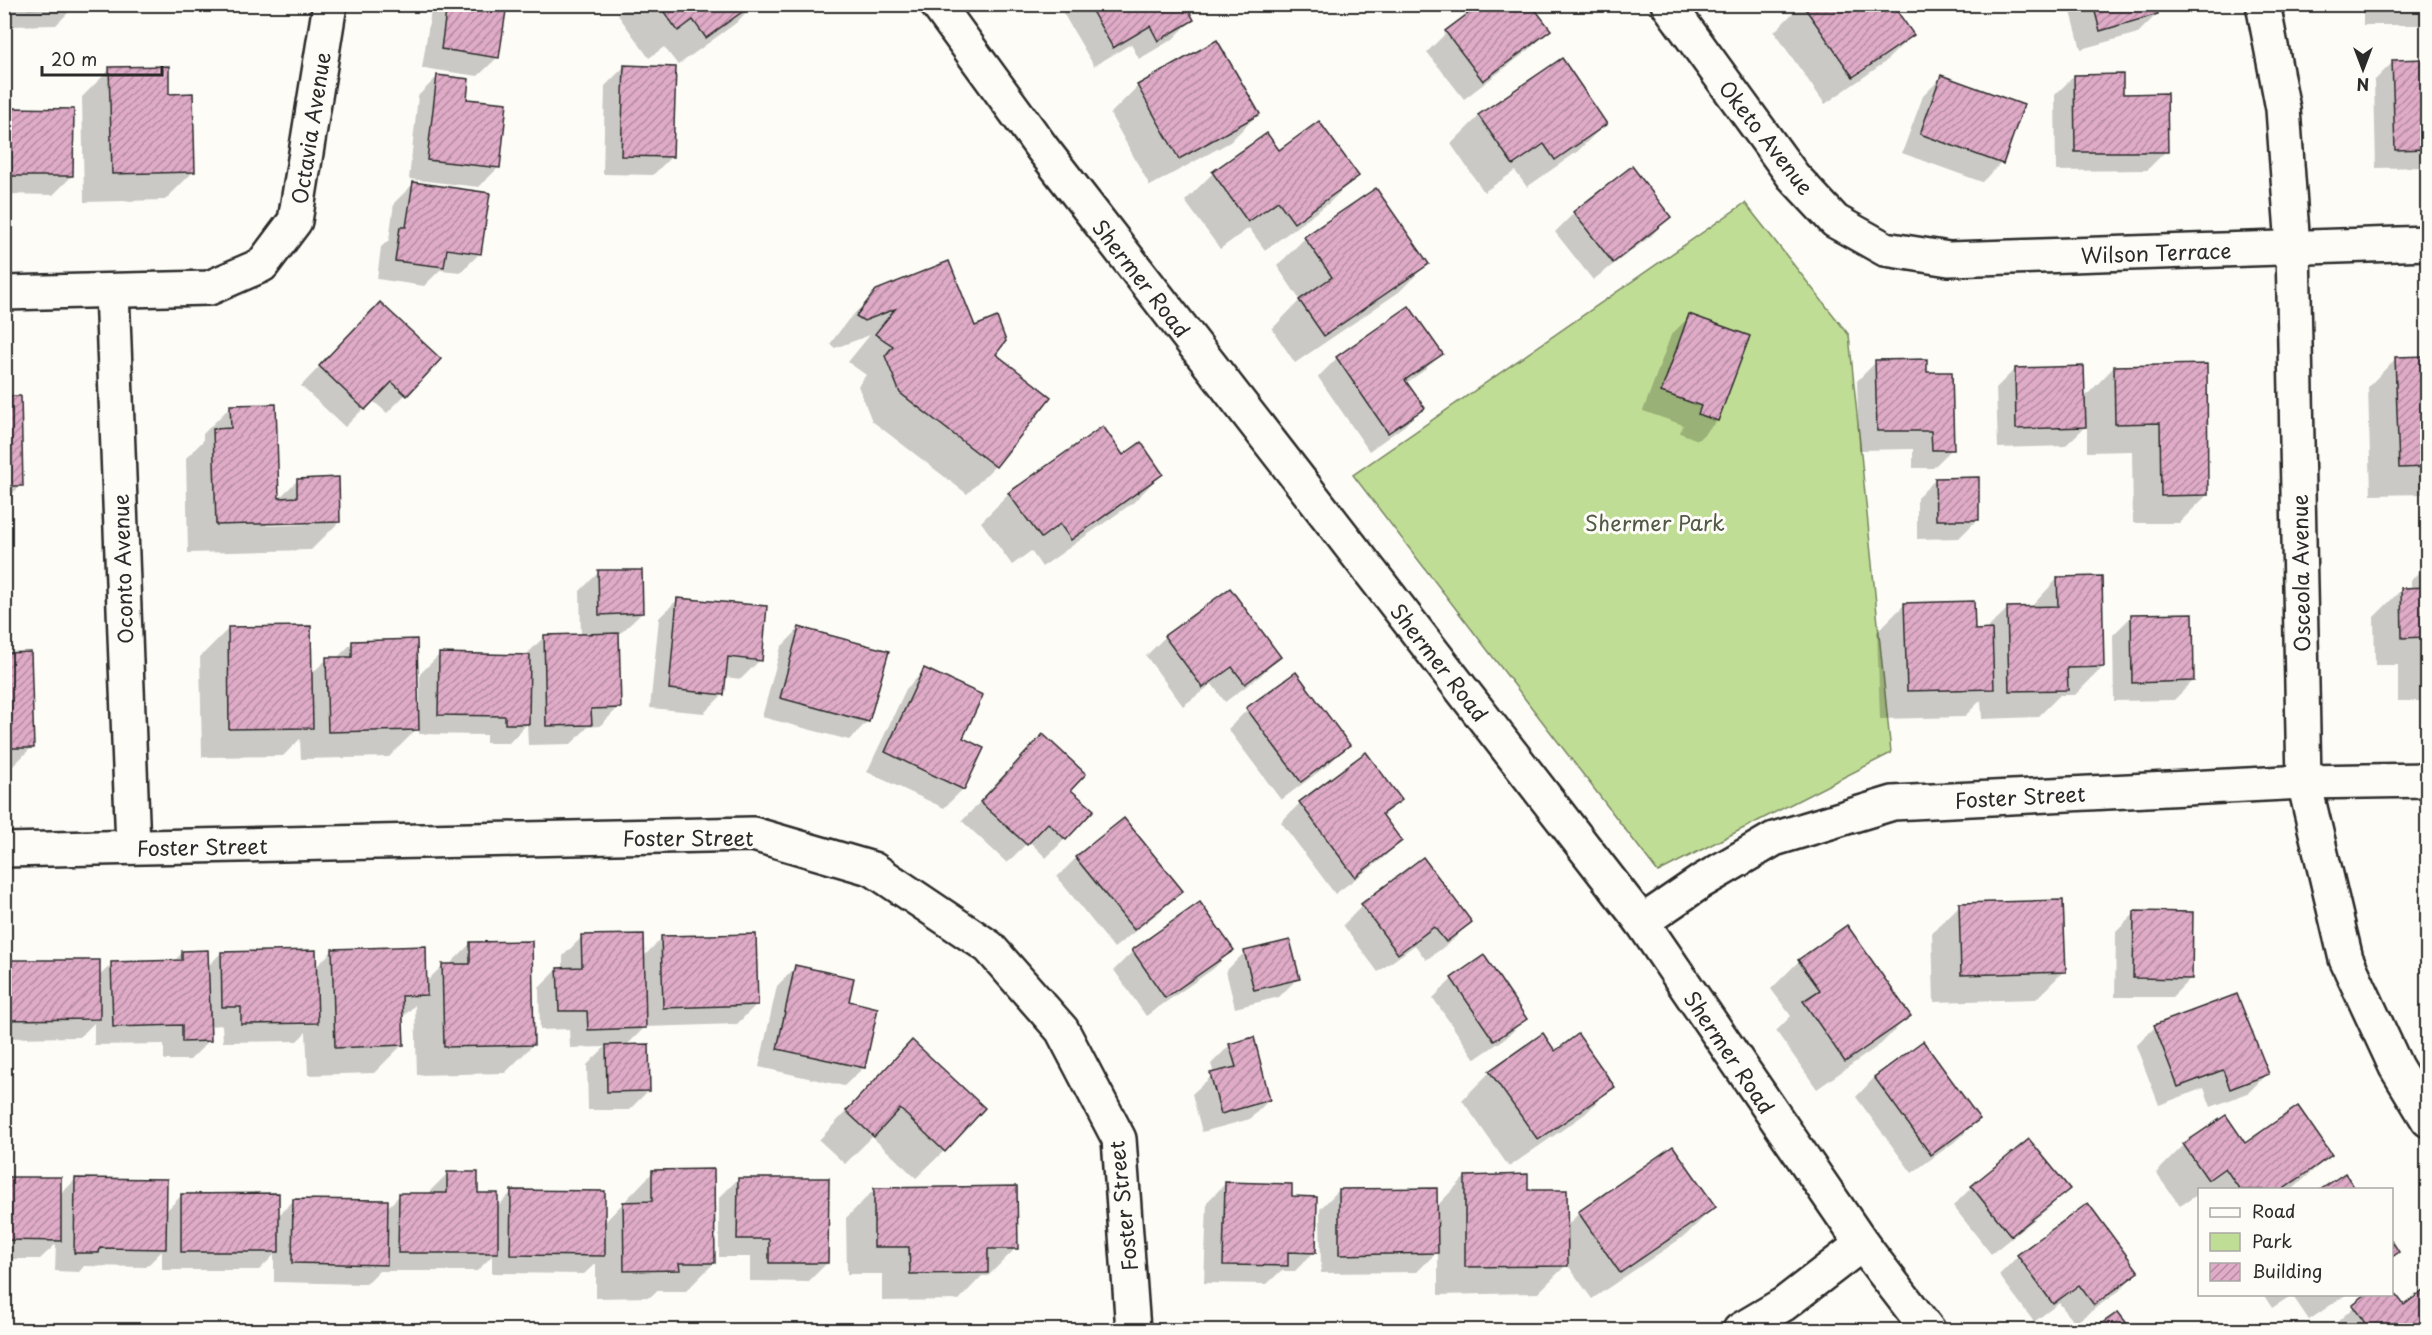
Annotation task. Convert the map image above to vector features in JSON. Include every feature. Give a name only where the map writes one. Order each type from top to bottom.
[{"type":"street","name":"Octavia Avenue","points":[[112,291],[209,288],[262,265],[269,256],[295,221],[330,4]]},
{"type":"street","name":"Shermer Road","points":[[938,4],[1042,148],[1642,922],[1862,1244],[1928,1330]]},
{"type":"street","name":"Oketo Avenue","points":[[1668,4],[1793,176],[1835,222],[1885,249]]},
{"type":"street","name":"Osceola Avenue","points":[[2263,4],[2283,109],[2293,247],[2304,782],[2346,959],[2396,1067],[2427,1120]]},
{"type":"street","name":"Wilson Terrace","points":[[1885,249],[1949,259],[2427,243]]},
{"type":"street","points":[[4,293],[112,291]]},
{"type":"street","name":"Oconto Avenue","points":[[112,291],[132,847]]},
{"type":"street","name":"Foster Street","points":[[1642,922],[1702,880],[1774,839],[1893,803],[2304,782],[2427,780]]},
{"type":"street","name":"Foster Street","points":[[4,850],[753,834],[873,869],[989,947],[1062,1030],[1119,1139],[1133,1330]]},
{"type":"street","points":[[1740,1330],[1784,1304],[1862,1244]]},
{"type":"green space","name":"Shermer Park","points":[[1745,203],[1849,335],[1891,753],[1658,872],[1353,475]]},
{"type":"building","points":[[27,4],[77,4],[77,6],[28,8]]},
{"type":"building","points":[[447,4],[507,4],[499,58],[441,49]]},
{"type":"building","points":[[658,4],[753,4],[706,38],[693,20],[678,31]]},
{"type":"building","points":[[1088,4],[1185,4],[1194,20],[1158,41],[1150,26],[1113,48]]},
{"type":"building","points":[[1481,4],[1531,4],[1551,30],[1483,81],[1445,31]]},
{"type":"building","points":[[1802,4],[1892,4],[1914,35],[1853,77]]},
{"type":"building","points":[[2093,4],[2155,4],[2158,14],[2100,31]]},
{"type":"building","points":[[2381,4],[2428,4],[2428,6],[2382,7]]},
{"type":"building","points":[[1217,40],[1260,114],[1179,159],[1137,85]]},
{"type":"building","points":[[1562,58],[1607,124],[1555,160],[1544,144],[1513,165],[1478,115]]},
{"type":"building","points":[[2428,59],[2428,149],[2395,150],[2392,60]]},
{"type":"building","points":[[624,65],[676,67],[673,157],[621,156]]},
{"type":"building","points":[[169,66],[169,94],[193,93],[195,172],[112,174],[109,67]]},
{"type":"building","points":[[2123,74],[2123,94],[2167,93],[2168,152],[2075,152],[2074,75]]},
{"type":"building","points":[[437,75],[469,79],[467,99],[507,103],[500,168],[427,160]]},
{"type":"building","points":[[1941,75],[2024,105],[2003,164],[1920,134]]},
{"type":"building","points":[[12,108],[74,109],[73,176],[11,176]]},
{"type":"building","points":[[1319,121],[1359,176],[1294,223],[1278,201],[1248,222],[1212,172],[1267,133],[1279,150]]},
{"type":"building","points":[[1632,166],[1671,217],[1613,263],[1573,212]]},
{"type":"building","points":[[413,182],[490,193],[481,254],[447,249],[444,267],[395,261],[400,227],[406,227]]},
{"type":"building","points":[[1376,188],[1429,264],[1324,336],[1299,300],[1332,277],[1304,237]]},
{"type":"building","points":[[949,261],[975,326],[997,317],[1006,341],[996,354],[1051,397],[996,467],[900,393],[885,356],[893,346],[875,334],[895,309],[864,321],[856,316],[876,290]]},
{"type":"building","points":[[380,302],[441,359],[407,396],[392,382],[365,410],[319,366]]},
{"type":"building","points":[[1409,306],[1443,354],[1405,380],[1425,408],[1388,433],[1336,357]]},
{"type":"building","points":[[1689,314],[1750,336],[1718,421],[1698,414],[1701,406],[1661,392]]},
{"type":"building","points":[[2428,356],[2428,467],[2399,468],[2395,357]]},
{"type":"building","points":[[1927,359],[1927,372],[1952,372],[1954,450],[1932,450],[1931,431],[1877,431],[1875,360]]},
{"type":"building","points":[[2207,364],[2208,495],[2161,496],[2160,423],[2115,424],[2114,366]]},
{"type":"building","points":[[2084,366],[2086,427],[2016,429],[2015,368]]},
{"type":"building","points":[[4,396],[21,396],[23,486],[4,486]]},
{"type":"building","points":[[276,404],[279,498],[297,497],[297,479],[339,477],[340,522],[216,525],[213,429],[231,428],[230,405]]},
{"type":"building","points":[[1103,426],[1123,455],[1141,442],[1163,474],[1071,540],[1060,524],[1041,538],[1008,493]]},
{"type":"building","points":[[1979,477],[1979,520],[1936,520],[1935,478]]},
{"type":"building","points":[[598,570],[642,570],[643,613],[599,615]]},
{"type":"building","points":[[2102,576],[2104,667],[2067,668],[2068,690],[2009,691],[2007,607],[2058,606],[2057,577]]},
{"type":"building","points":[[2428,587],[2428,674],[2426,674],[2425,637],[2402,638],[2401,588]]},
{"type":"building","points":[[1230,588],[1281,657],[1245,684],[1232,667],[1203,688],[1164,636]]},
{"type":"building","points":[[677,598],[767,606],[762,661],[728,657],[724,695],[669,689]]},
{"type":"building","points":[[1974,601],[1975,630],[1992,629],[1994,689],[1907,691],[1904,603]]},
{"type":"building","points":[[2193,613],[2194,681],[2132,683],[2131,614]]},
{"type":"building","points":[[311,626],[313,728],[229,729],[228,627]]},
{"type":"building","points":[[799,627],[889,651],[869,722],[780,698]]},
{"type":"building","points":[[619,633],[621,708],[591,709],[592,725],[546,726],[544,635]]},
{"type":"building","points":[[417,639],[419,730],[328,732],[326,657],[352,657],[352,641]]},
{"type":"building","points":[[31,652],[34,748],[4,748],[4,653]]},
{"type":"building","points":[[439,653],[530,655],[529,724],[505,724],[505,716],[438,715]]},
{"type":"building","points":[[924,668],[983,695],[963,738],[984,748],[964,790],[885,752]]},
{"type":"building","points":[[1296,672],[1350,745],[1301,782],[1246,708]]},
{"type":"building","points":[[1043,734],[1086,774],[1071,790],[1094,810],[1066,840],[1048,823],[1027,845],[980,802]]},
{"type":"building","points":[[1366,752],[1402,800],[1382,814],[1402,841],[1355,877],[1299,802]]},
{"type":"building","points":[[1124,818],[1183,891],[1134,930],[1075,857]]},
{"type":"building","points":[[1423,857],[1472,922],[1446,942],[1434,927],[1398,954],[1361,904]]},
{"type":"building","points":[[2063,900],[2066,972],[1961,975],[1959,903]]},
{"type":"building","points":[[1200,902],[1234,950],[1165,998],[1132,950]]},
{"type":"building","points":[[2134,911],[2193,912],[2192,979],[2133,978]]},
{"type":"building","points":[[1847,925],[1911,1016],[1845,1062],[1803,1001],[1820,990],[1798,960]]},
{"type":"building","points":[[644,934],[646,1028],[588,1030],[587,1011],[559,1011],[557,968],[582,967],[581,935]]},
{"type":"building","points":[[756,934],[758,1005],[663,1008],[661,936]]},
{"type":"building","points":[[1290,940],[1300,979],[1254,990],[1244,951]]},
{"type":"building","points":[[532,941],[534,1045],[444,1047],[442,964],[470,964],[470,942]]},
{"type":"building","points":[[426,946],[427,995],[402,996],[404,1045],[335,1048],[332,949]]},
{"type":"building","points":[[208,950],[211,1041],[182,1042],[182,1025],[113,1027],[111,962],[182,960],[182,951]]},
{"type":"building","points":[[316,950],[318,1023],[241,1024],[241,1007],[222,1007],[221,952]]},
{"type":"building","points":[[1484,955],[1527,1019],[1494,1041],[1451,978]]},
{"type":"building","points":[[4,960],[100,960],[100,1019],[4,1020]]},
{"type":"building","points":[[795,965],[854,978],[849,1001],[878,1008],[865,1068],[777,1049]]},
{"type":"building","points":[[2237,994],[2269,1074],[2230,1089],[2223,1070],[2178,1087],[2154,1025]]},
{"type":"building","points":[[1543,1033],[1555,1051],[1578,1034],[1615,1087],[1538,1140],[1489,1071]]},
{"type":"building","points":[[1254,1037],[1270,1100],[1221,1114],[1210,1073],[1236,1067],[1229,1044]]},
{"type":"building","points":[[912,1040],[985,1108],[945,1152],[900,1109],[874,1137],[846,1111]]},
{"type":"building","points":[[1923,1041],[1980,1119],[1931,1155],[1874,1077]]},
{"type":"building","points":[[649,1044],[650,1091],[607,1092],[606,1045]]},
{"type":"building","points":[[2298,1106],[2332,1155],[2285,1188],[2239,1188],[2225,1168],[2208,1180],[2183,1144],[2226,1115],[2245,1143]]},
{"type":"building","points":[[2029,1139],[2070,1189],[2011,1236],[1971,1186]]},
{"type":"building","points":[[1673,1146],[1716,1207],[1620,1273],[1578,1212]]},
{"type":"building","points":[[714,1169],[715,1263],[679,1263],[680,1270],[624,1271],[623,1202],[652,1201],[652,1170]]},
{"type":"building","points":[[447,1172],[478,1172],[478,1193],[498,1193],[498,1253],[398,1253],[399,1193],[447,1193]]},
{"type":"building","points":[[2345,1173],[2355,1188],[2323,1188]]},
{"type":"building","points":[[1528,1174],[1528,1190],[1567,1190],[1568,1266],[1465,1267],[1465,1176]]},
{"type":"building","points":[[4,1177],[61,1177],[61,1241],[4,1240]]},
{"type":"building","points":[[75,1178],[167,1179],[166,1249],[100,1248],[99,1253],[74,1253]]},
{"type":"building","points":[[738,1178],[829,1178],[828,1263],[769,1263],[769,1239],[737,1239]]},
{"type":"building","points":[[1225,1182],[1292,1184],[1292,1196],[1317,1197],[1316,1253],[1288,1252],[1288,1266],[1223,1265]]},
{"type":"building","points":[[1017,1186],[1018,1249],[988,1249],[988,1273],[910,1274],[909,1247],[874,1247],[874,1188]]},
{"type":"building","points":[[1437,1188],[1438,1253],[1339,1255],[1339,1189]]},
{"type":"building","points":[[511,1190],[605,1191],[605,1256],[510,1255]]},
{"type":"building","points":[[279,1193],[279,1252],[181,1252],[181,1194]]},
{"type":"building","points":[[293,1199],[388,1200],[387,1265],[292,1263]]},
{"type":"building","points":[[2088,1203],[2139,1272],[2094,1305],[2079,1285],[2053,1304],[2017,1255]]},
{"type":"building","points":[[2393,1243],[2399,1252],[2393,1256]]},
{"type":"building","points":[[2425,1289],[2428,1292],[2428,1330],[2370,1330],[2352,1305],[2363,1296],[2393,1296],[2393,1290],[2404,1305]]},
{"type":"building","points":[[2118,1312],[2132,1330],[2092,1330]]}]
